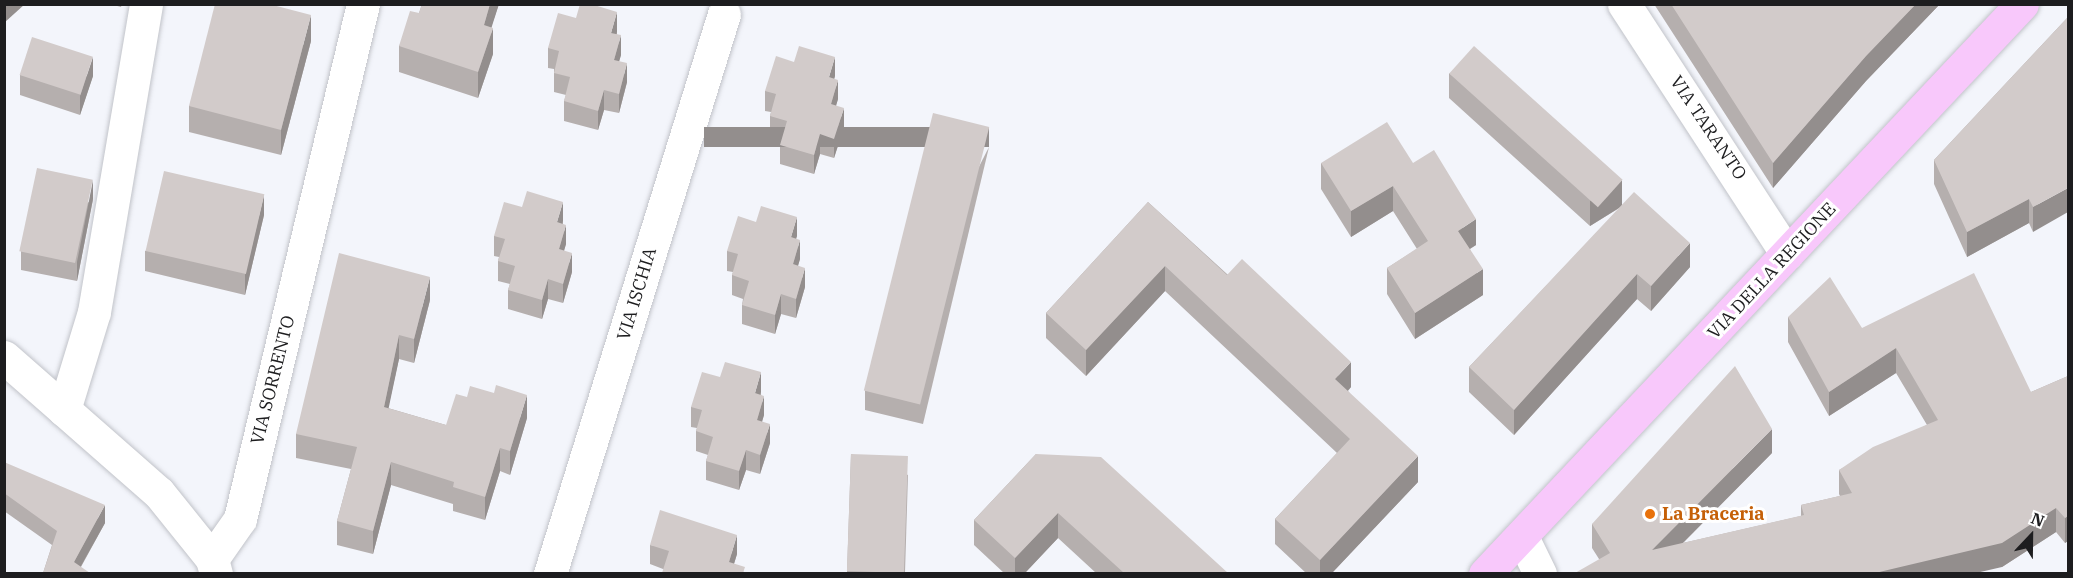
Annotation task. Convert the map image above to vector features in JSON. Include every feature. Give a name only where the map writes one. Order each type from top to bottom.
[{"type":"main road","name":"VIA DELLA REGIONE","points":[[1523,539],[2022,4]]},
{"type":"main road","points":[[1485,573],[1523,539]]},
{"type":"main road","points":[[1501,573],[1523,539]]},
{"type":"street","points":[[64,410],[94,312],[146,4]]},
{"type":"street","name":"VIA SORRENTO","points":[[214,566],[240,519],[363,4]]},
{"type":"street","name":"VIA TARANTO","points":[[1624,4],[1787,254]]},
{"type":"street","name":"VIA ISCHIA","points":[[550,573],[724,14]]},
{"type":"street","points":[[4,357],[159,493],[214,566]]},
{"type":"street","points":[[1523,539],[1540,573]]},
{"type":"building","points":[[215,4],[269,4],[311,15],[281,130],[189,106]]},
{"type":"building","points":[[422,4],[490,4],[484,25],[493,28],[478,72],[399,46],[410,11],[419,13]]},
{"type":"building","points":[[580,4],[591,4],[617,12],[611,33],[621,35],[614,60],[627,63],[619,94],[604,90],[598,111],[564,101],[570,77],[554,73],[559,51],[548,48],[558,13],[576,18]]},
{"type":"building","points":[[1671,4],[1916,4],[1866,56],[1773,163]]},
{"type":"building","points":[[2068,17],[2068,188],[2033,207],[2029,199],[1967,232],[1934,160]]},
{"type":"building","points":[[32,37],[93,57],[81,95],[20,75]]},
{"type":"building","points":[[799,46],[835,57],[829,77],[838,80],[831,104],[844,108],[834,139],[820,134],[814,155],[780,145],[787,121],[770,116],[776,94],[765,91],[776,56],[794,62]]},
{"type":"building","points":[[1474,46],[1623,180],[1598,207],[1449,73]]},
{"type":"building","points":[[933,113],[989,127],[920,405],[864,391]]},
{"type":"building","points":[[1387,122],[1413,163],[1434,150],[1476,219],[1458,231],[1483,269],[1415,313],[1387,268],[1428,241],[1393,186],[1351,211],[1321,163]]},
{"type":"building","points":[[37,168],[93,180],[75,263],[19,251]]},
{"type":"building","points":[[164,171],[264,194],[246,274],[146,251]]},
{"type":"building","points":[[527,191],[563,202],[557,222],[566,225],[559,249],[572,253],[563,284],[548,279],[542,300],[508,290],[515,266],[498,261],[505,239],[494,236],[504,202],[522,207]]},
{"type":"building","points":[[1634,192],[1690,243],[1651,286],[1637,274],[1514,410],[1469,367]]},
{"type":"building","points":[[1148,202],[1227,275],[1242,259],[1351,362],[1335,379],[1418,456],[1320,560],[1275,519],[1350,439],[1165,266],[1086,350],[1046,313]]},
{"type":"building","points":[[761,206],[797,217],[791,237],[800,240],[793,264],[805,268],[796,299],[781,294],[775,315],[742,305],[749,281],[732,275],[738,254],[727,251],[738,216],[756,222]]},
{"type":"building","points":[[339,253],[430,277],[414,339],[399,335],[384,407],[446,425],[456,394],[467,397],[470,386],[494,393],[496,385],[527,395],[510,451],[500,448],[485,497],[453,487],[454,482],[391,462],[373,531],[337,521],[357,447],[296,434]]},
{"type":"building","points":[[1974,273],[2031,392],[2068,376],[2068,516],[2065,518],[2056,508],[2002,543],[1875,573],[1575,573],[1610,553],[1592,524],[1735,366],[1772,429],[1652,550],[1804,515],[1801,505],[1852,493],[1839,470],[1873,447],[1938,420],[1896,348],[1829,392],[1788,317],[1830,277],[1862,328]]},
{"type":"building","points":[[725,362],[761,372],[755,393],[764,396],[757,420],[770,424],[760,455],[746,450],[739,471],[706,461],[713,437],[696,431],[702,410],[691,407],[702,372],[720,377]]},
{"type":"building","points":[[851,454],[908,456],[904,573],[847,571]]},
{"type":"building","points":[[1036,454],[1101,457],[1228,573],[1124,573],[1058,513],[1015,558],[974,520]]},
{"type":"building","points":[[4,462],[105,505],[74,562],[90,573],[43,573],[57,531],[4,493]]},
{"type":"building","points":[[660,510],[737,535],[729,562],[745,567],[743,573],[662,573],[669,551],[650,545]]},
{"type":"place","name":"La Braceria","points":[[1650,514]]}]
